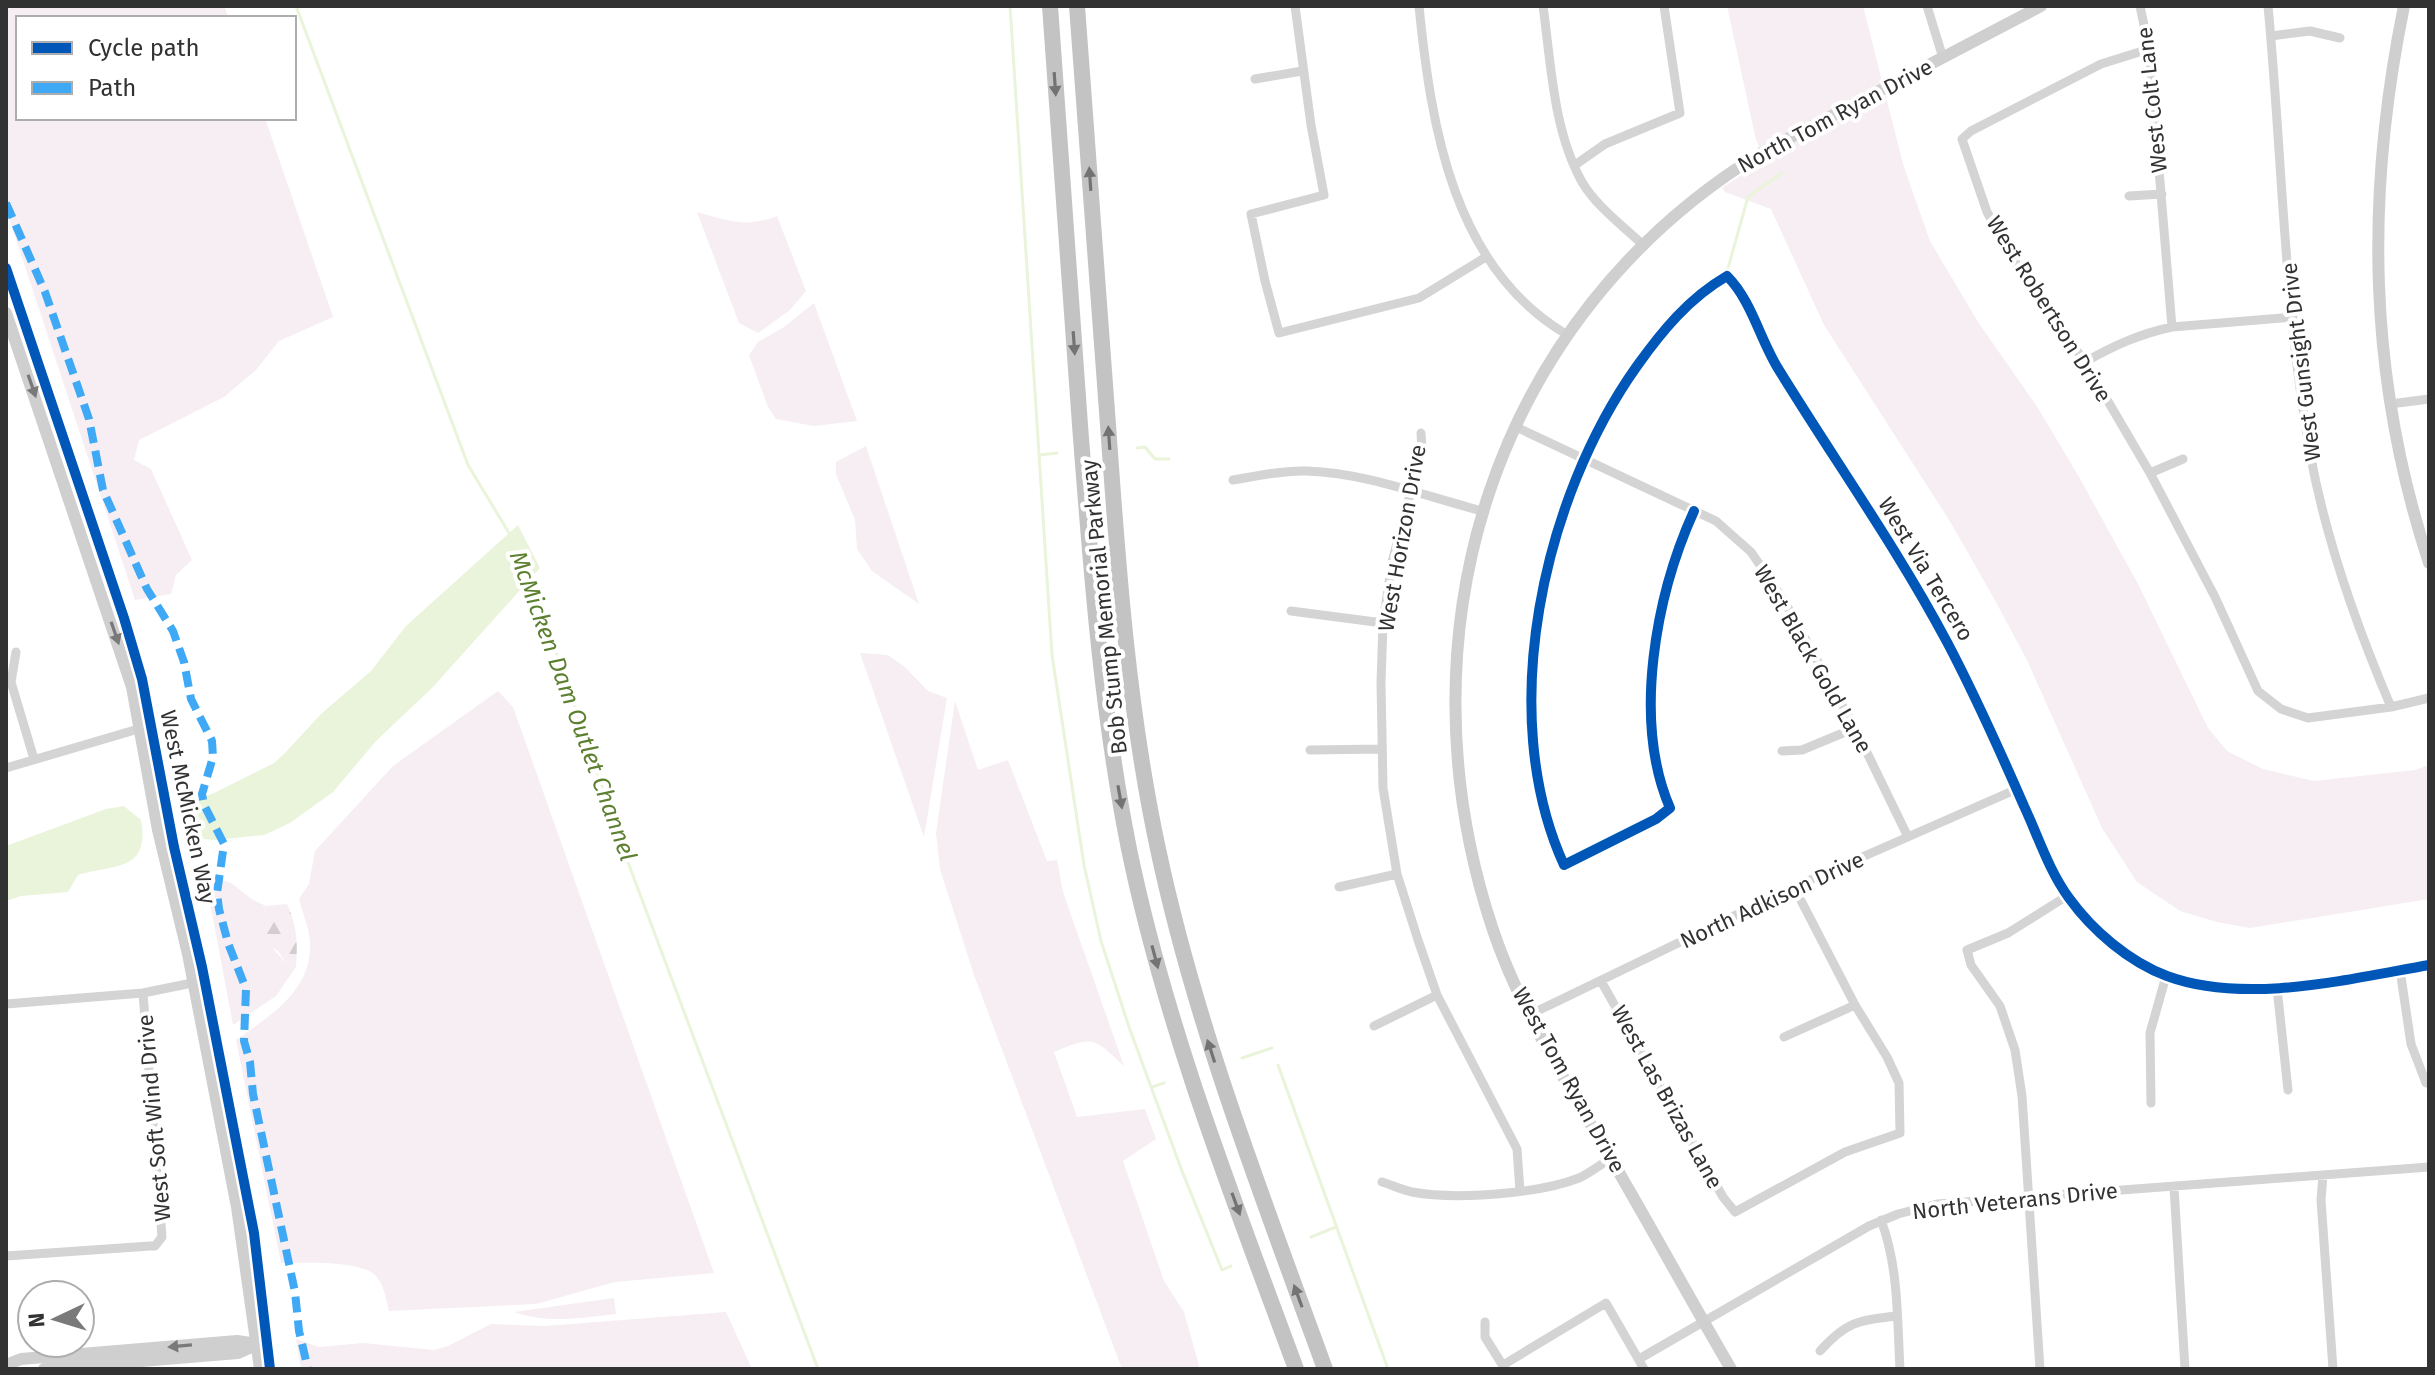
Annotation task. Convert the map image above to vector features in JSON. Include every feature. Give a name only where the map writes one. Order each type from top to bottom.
[{"type":"highway","name":"Bob Stump Memorial Parkway","points":[[1050,6],[1094,613],[1121,807],[1145,918],[1170,1011],[1201,1109],[1296,1369]]},
{"type":"highway","name":"Bob Stump Memorial Parkway","points":[[1077,6],[1121,597],[1149,806],[1176,929],[1210,1047],[1325,1369]]},
{"type":"street","points":[[1295,6],[1302,71],[1324,195],[1251,214],[1279,333],[1419,298],[1486,257]]},
{"type":"street","points":[[1419,6],[1435,121],[1450,180],[1473,235],[1506,285],[1542,320],[1566,334]]},
{"type":"street","points":[[1543,6],[1556,102],[1575,165],[1583,184],[1643,245]]},
{"type":"street","points":[[1575,165],[1605,144],[1680,113],[1664,6]]},
{"type":"street","points":[[1927,6],[1943,58]]},
{"type":"street","name":"North Tom Ryan Drive","points":[[1643,245],[1723,176],[1799,132],[2041,6]]},
{"type":"street","name":"West Colt Lane","points":[[2140,6],[2149,49],[2172,327]]},
{"type":"street","name":"West Gunsight Drive","points":[[2268,6],[2293,317],[2310,455],[2346,595],[2391,707]]},
{"type":"street","points":[[2404,6],[2385,106],[2377,232],[2380,315],[2398,451],[2429,563]]},
{"type":"street","points":[[2271,36],[2310,31],[2340,38]]},
{"type":"street","name":"West Robertson Drive","points":[[2149,49],[2101,64],[1971,131],[1962,139],[1987,212],[2018,267],[2085,362],[2150,473],[2215,597],[2258,691],[2281,709],[2308,718],[2391,707],[2429,698]]},
{"type":"street","points":[[1255,79],[1302,71]]},
{"type":"street","name":"West Colt Lane","points":[[2129,196],[2162,194]]},
{"type":"street","name":"West Tom Ryan Drive","points":[[1643,245],[1566,334],[1514,426],[1482,511],[1471,557],[1456,678],[1456,741],[1477,879],[1493,931],[1529,1015],[1731,1369]]},
{"type":"street","name":"West McMicken Way","points":[[6,268],[11,300],[135,653],[158,830],[199,982],[262,1344],[270,1369]]},
{"type":"street","name":"West Via Tercero","points":[[1584,459],[1620,391],[1659,337],[1705,288],[1727,276],[1738,287],[1777,368],[1910,576],[1948,644],[2056,877],[2088,922],[2136,961],[2166,976],[2227,990],[2277,988],[2429,965]]},
{"type":"street","name":"West McMicken Way","points":[[6,313],[145,727]]},
{"type":"street","points":[[2085,362],[2124,341],[2172,327],[2293,317]]},
{"type":"street","points":[[2390,404],[2429,399]]},
{"type":"street","name":"West Black Gold Lane","points":[[1514,426],[1716,521],[1751,552],[1783,599],[1855,728],[1908,837]]},
{"type":"street","name":"West Horizon Drive","points":[[1421,433],[1422,450],[1392,562],[1383,623],[1383,788],[1397,874],[1437,995],[1517,1149],[1520,1191]]},
{"type":"street","points":[[1584,459],[1542,591],[1533,654],[1536,769],[1542,807],[1564,865],[1656,819],[1670,808],[1659,783],[1652,738],[1651,697],[1662,615],[1681,539],[1694,511]]},
{"type":"street","points":[[2150,473],[2183,459]]},
{"type":"street","points":[[1233,480],[1303,470],[1367,478],[1482,511]]},
{"type":"street","points":[[1291,611],[1383,623]]},
{"type":"street","points":[[16,652],[11,682],[34,759]]},
{"type":"street","points":[[6,768],[145,727]]},
{"type":"street","points":[[1782,751],[1802,750],[1855,728]]},
{"type":"street","points":[[1310,750],[1381,749]]},
{"type":"street","name":"North Adkison Drive","points":[[1529,1015],[1794,887],[2017,789]]},
{"type":"street","points":[[1339,887],[1397,874]]},
{"type":"street","points":[[1784,1037],[1855,1005],[1794,887]]},
{"type":"street","points":[[2040,1369],[2022,1096],[2015,1050],[2000,1006],[1971,965],[1967,950],[2008,933],[2067,896]]},
{"type":"street","points":[[2400,970],[2411,1044],[2426,1083]]},
{"type":"street","points":[[2151,1103],[2150,1033],[2166,976]]},
{"type":"street","name":"West Las Brizas Lane","points":[[1601,981],[1723,1197],[1735,1212],[1845,1152],[1900,1133],[1899,1083],[1855,1005]]},
{"type":"street","points":[[6,1004],[143,993],[199,982]]},
{"type":"street","points":[[2277,988],[2288,1090]]},
{"type":"street","name":"West Soft Wind Drive","points":[[6,1256],[150,1246],[159,1241],[162,1229],[143,993]]},
{"type":"street","points":[[1374,1026],[1437,995]]},
{"type":"street","points":[[1382,1182],[1409,1191],[1441,1196],[1520,1191],[1580,1177],[1611,1158]]},
{"type":"street","name":"North Veterans Drive","points":[[1639,1359],[1881,1220],[1937,1204],[2429,1167]]},
{"type":"street","points":[[2323,1175],[2321,1200],[2333,1369]]},
{"type":"street","points":[[2174,1187],[2185,1369]]},
{"type":"street","points":[[1881,1220],[1891,1247],[1900,1369]]},
{"type":"street","points":[[1485,1322],[1485,1337],[1504,1367],[1606,1303],[1644,1369]]},
{"type":"street","points":[[1820,1351],[1844,1327],[1873,1318],[1897,1316]]},
{"type":"street","points":[[6,1365],[21,1359],[237,1341],[262,1344]]},
{"type":"street","points":[[44,1369],[238,1353],[262,1344]]},
{"type":"street","name":"West McMicken Way","points":[[260,1369],[262,1344]]},
{"type":"street","points":[[6,1365],[17,1369]]},
{"type":"green space","points":[[6,6],[224,6],[228,16],[16,16],[16,120],[266,120],[333,317],[279,341],[256,370],[224,397],[139,440],[134,460],[151,469],[192,560],[176,575],[171,594],[135,600],[6,209]]},
{"type":"green space","points":[[1727,6],[1863,6],[1903,164],[1930,241],[1978,322],[2038,408],[2079,477],[2138,584],[2208,728],[2227,751],[2263,769],[2314,781],[2415,770],[2429,765],[2429,899],[2250,928],[2180,911],[2137,882],[2102,828],[2026,658],[1992,595],[1951,523],[1824,325],[1771,209],[1725,192],[1722,188],[1766,159],[1756,140]]},
{"type":"green space","points":[[697,212],[746,222],[777,216],[806,291],[790,310],[758,333],[739,323]]},
{"type":"green space","points":[[814,303],[857,421],[814,426],[776,419],[768,407],[749,355],[758,342],[784,327]]},
{"type":"green space","points":[[866,446],[919,604],[872,571],[857,549],[855,520],[836,474],[836,462]]},
{"type":"green space","points":[[860,653],[888,655],[928,691],[947,698],[924,837]]},
{"type":"green space","points":[[498,691],[513,707],[714,1273],[615,1282],[536,1304],[389,1311],[381,1283],[367,1270],[330,1263],[281,1263],[236,1040],[276,1011],[305,974],[310,941],[299,899],[309,884],[315,851],[393,766]]},
{"type":"green space","points":[[955,701],[978,770],[1008,760],[1047,861],[1057,860],[1063,892],[1124,1066],[1093,1042],[1078,1043],[1054,1052],[1077,1117],[1145,1109],[1156,1139],[1123,1161],[1164,1281],[1184,1312],[1200,1369],[1122,1369],[974,975],[940,869],[936,833]]},
{"type":"green space","points":[[205,875],[231,883],[266,906],[259,933],[286,963],[296,967],[276,996],[233,1025]]},
{"type":"green space","points":[[287,904],[296,935],[296,967],[286,963],[278,951],[262,943],[259,933],[266,906]]},
{"type":"green space","points":[[614,1298],[616,1314],[552,1319],[514,1312]]},
{"type":"green space","points":[[726,1312],[752,1369],[301,1369],[296,1339],[319,1347],[363,1343],[434,1350],[491,1324],[545,1326]]},
{"type":"shaded area","points":[[518,525],[540,568],[432,688],[376,741],[333,792],[290,823],[264,835],[214,840],[193,838],[185,804],[274,763],[321,714],[371,671],[406,626]]},
{"type":"shaded area","points":[[124,806],[141,820],[142,837],[135,857],[127,863],[78,875],[68,892],[21,896],[6,901],[6,846],[106,809]]},
{"type":"waterway","name":"McMicken Dam Outlet Channel","points":[[296,6],[468,465],[509,533]]},
{"type":"waterway","points":[[1010,6],[1052,655],[1084,865],[1101,941],[1129,1027],[1222,1270],[1231,1266]]},
{"type":"waterway","points":[[1728,268],[1748,197],[1782,173]]},
{"type":"waterway","points":[[1137,448],[1145,447],[1155,459],[1169,459]]},
{"type":"waterway","points":[[1040,455],[1057,453]]},
{"type":"waterway","name":"McMicken Dam Outlet Channel","points":[[530,576],[626,857],[818,1369]]},
{"type":"waterway","points":[[1242,1058],[1272,1048]]},
{"type":"waterway","points":[[1278,1065],[1388,1369]]},
{"type":"waterway","points":[[1152,1087],[1164,1083]]},
{"type":"waterway","points":[[1311,1237],[1336,1227]]},
{"type":"marked path","points":[[6,203],[45,292],[89,419],[103,490],[147,589],[173,631],[184,662],[191,699],[212,741],[213,757],[202,794],[204,805],[224,844],[217,893],[219,909],[246,989],[244,1041],[308,1369]]},
{"type":"cycle path","points":[[6,268],[142,679],[254,1233],[270,1369]]},
{"type":"cycle path","points":[[1694,511],[1669,580],[1654,658],[1652,736],[1670,808],[1656,819],[1564,865],[1543,806],[1533,742],[1532,676],[1539,608],[1554,542],[1576,478],[1604,419],[1637,366],[1677,316],[1700,294],[1727,276],[1743,297],[1779,370],[1928,607],[1977,703],[2056,876],[2078,910],[2100,933],[2125,954],[2167,976],[2230,988],[2297,987],[2429,965]]}]
